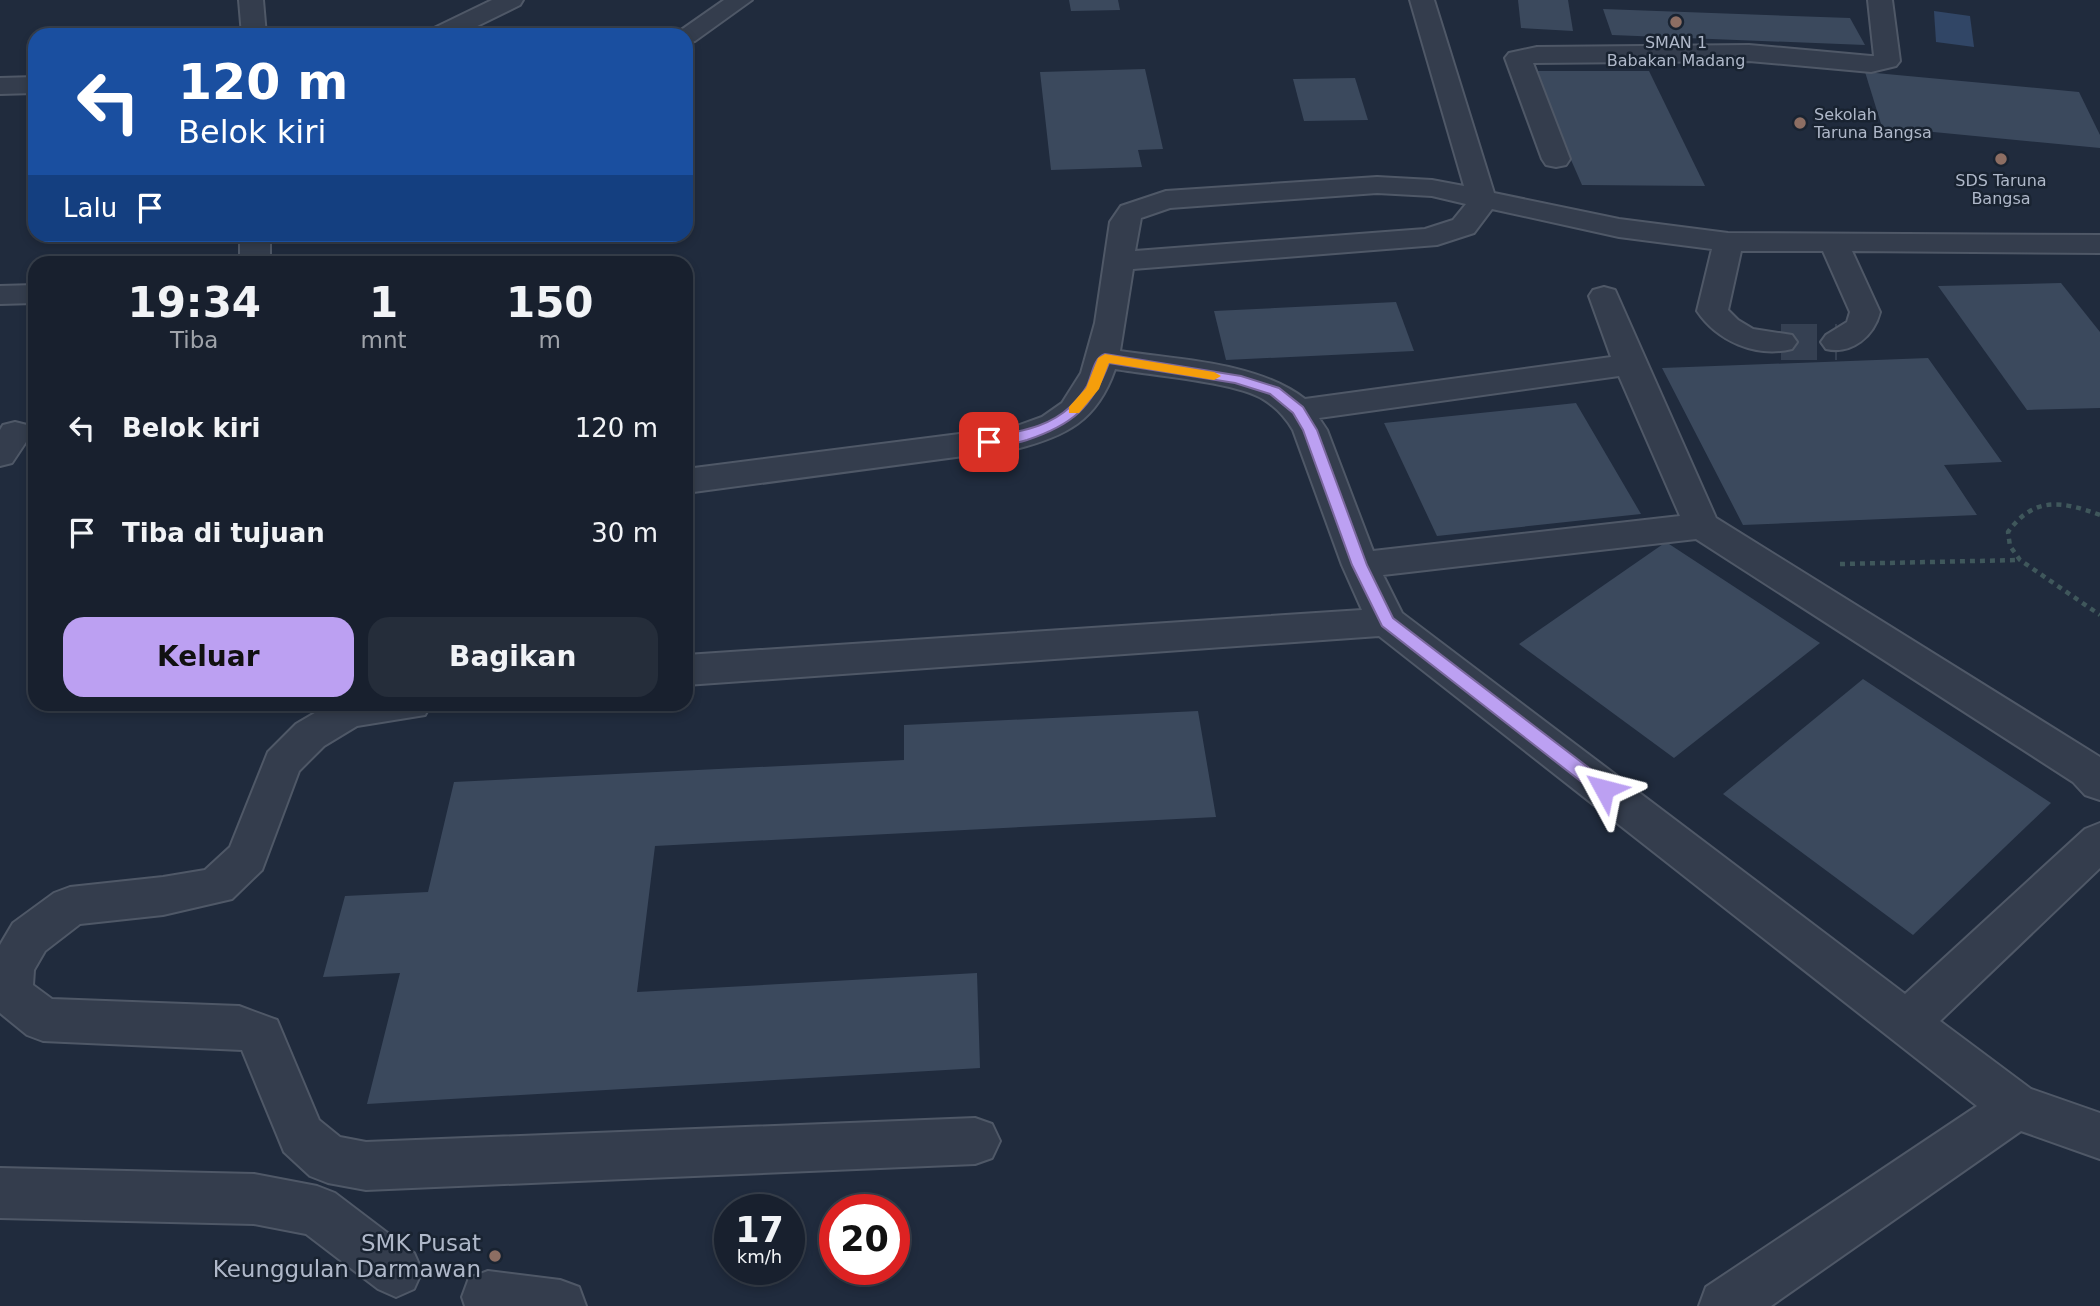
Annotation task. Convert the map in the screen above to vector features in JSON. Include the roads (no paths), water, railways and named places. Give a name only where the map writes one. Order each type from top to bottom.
[{"type":"lane","points":[[251,0],[253,28]]},
{"type":"lane","points":[[453,28],[511,0]]},
{"type":"lane","points":[[693,31],[740,0]]},
{"type":"lane","points":[[1118,261],[1439,237],[1460,229],[1475,218],[1482,199],[1422,0]]},
{"type":"lane","points":[[1556,159],[1518,58],[1537,55],[1749,54],[1871,64],[1887,61],[1880,0]]},
{"type":"lane","points":[[0,110],[19,86]]},
{"type":"lane","points":[[693,480],[1017,439],[1051,427],[1073,411],[1092,389],[1105,358],[1124,222],[1132,212],[1166,200],[1377,185],[1432,188],[1619,228],[1728,242],[2094,243]]},
{"type":"lane","points":[[1728,242],[1712,311],[1722,326],[1746,338],[1781,342]]},
{"type":"lane","points":[[1834,243],[1865,312],[1861,327],[1837,342]]},
{"type":"lane","points":[[0,295],[28,295]]},
{"type":"lane","points":[[1604,296],[1630,364],[1702,526],[2088,770],[2100,783]]},
{"type":"lane","points":[[1105,358],[1236,379],[1274,391],[1298,410],[1310,430],[1327,469],[1360,565],[1387,622],[2016,1107],[2100,1136]]},
{"type":"lane","points":[[1298,410],[1630,364]]},
{"type":"lane","points":[[1360,565],[1702,526]]},
{"type":"lane","points":[[693,670],[1387,622]]},
{"type":"lane","points":[[356,711],[348,712],[310,735],[282,763],[247,857],[217,886],[163,896],[70,906],[29,937],[10,967],[10,994],[43,1020],[239,1027],[260,1035],[301,1136],[328,1159],[366,1166],[975,1141]]},
{"type":"lane","points":[[1906,1023],[2100,841]]},
{"type":"lane","points":[[1725,1306],[2016,1107]]},
{"type":"lane","points":[[0,1194],[254,1199],[317,1211],[396,1271]]},
{"type":"lane","points":[[488,1297],[560,1306]]},
{"type":"water","points":[[1934,11],[1970,16],[1974,47],[1936,42]]},
{"type":"tunnel","points":[[1781,342],[1837,342]]},
{"type":"place","name":"SMAN 1 Babakan Madang","points":[[1676,22]]},
{"type":"place","name":"Sekolah Taruna Bangsa","points":[[1800,123]]},
{"type":"place","name":"SDS Taruna Bangsa","points":[[2001,159]]},
{"type":"place","name":"SMK Pusat Keunggulan Darmawan","points":[[495,1256]]}]
